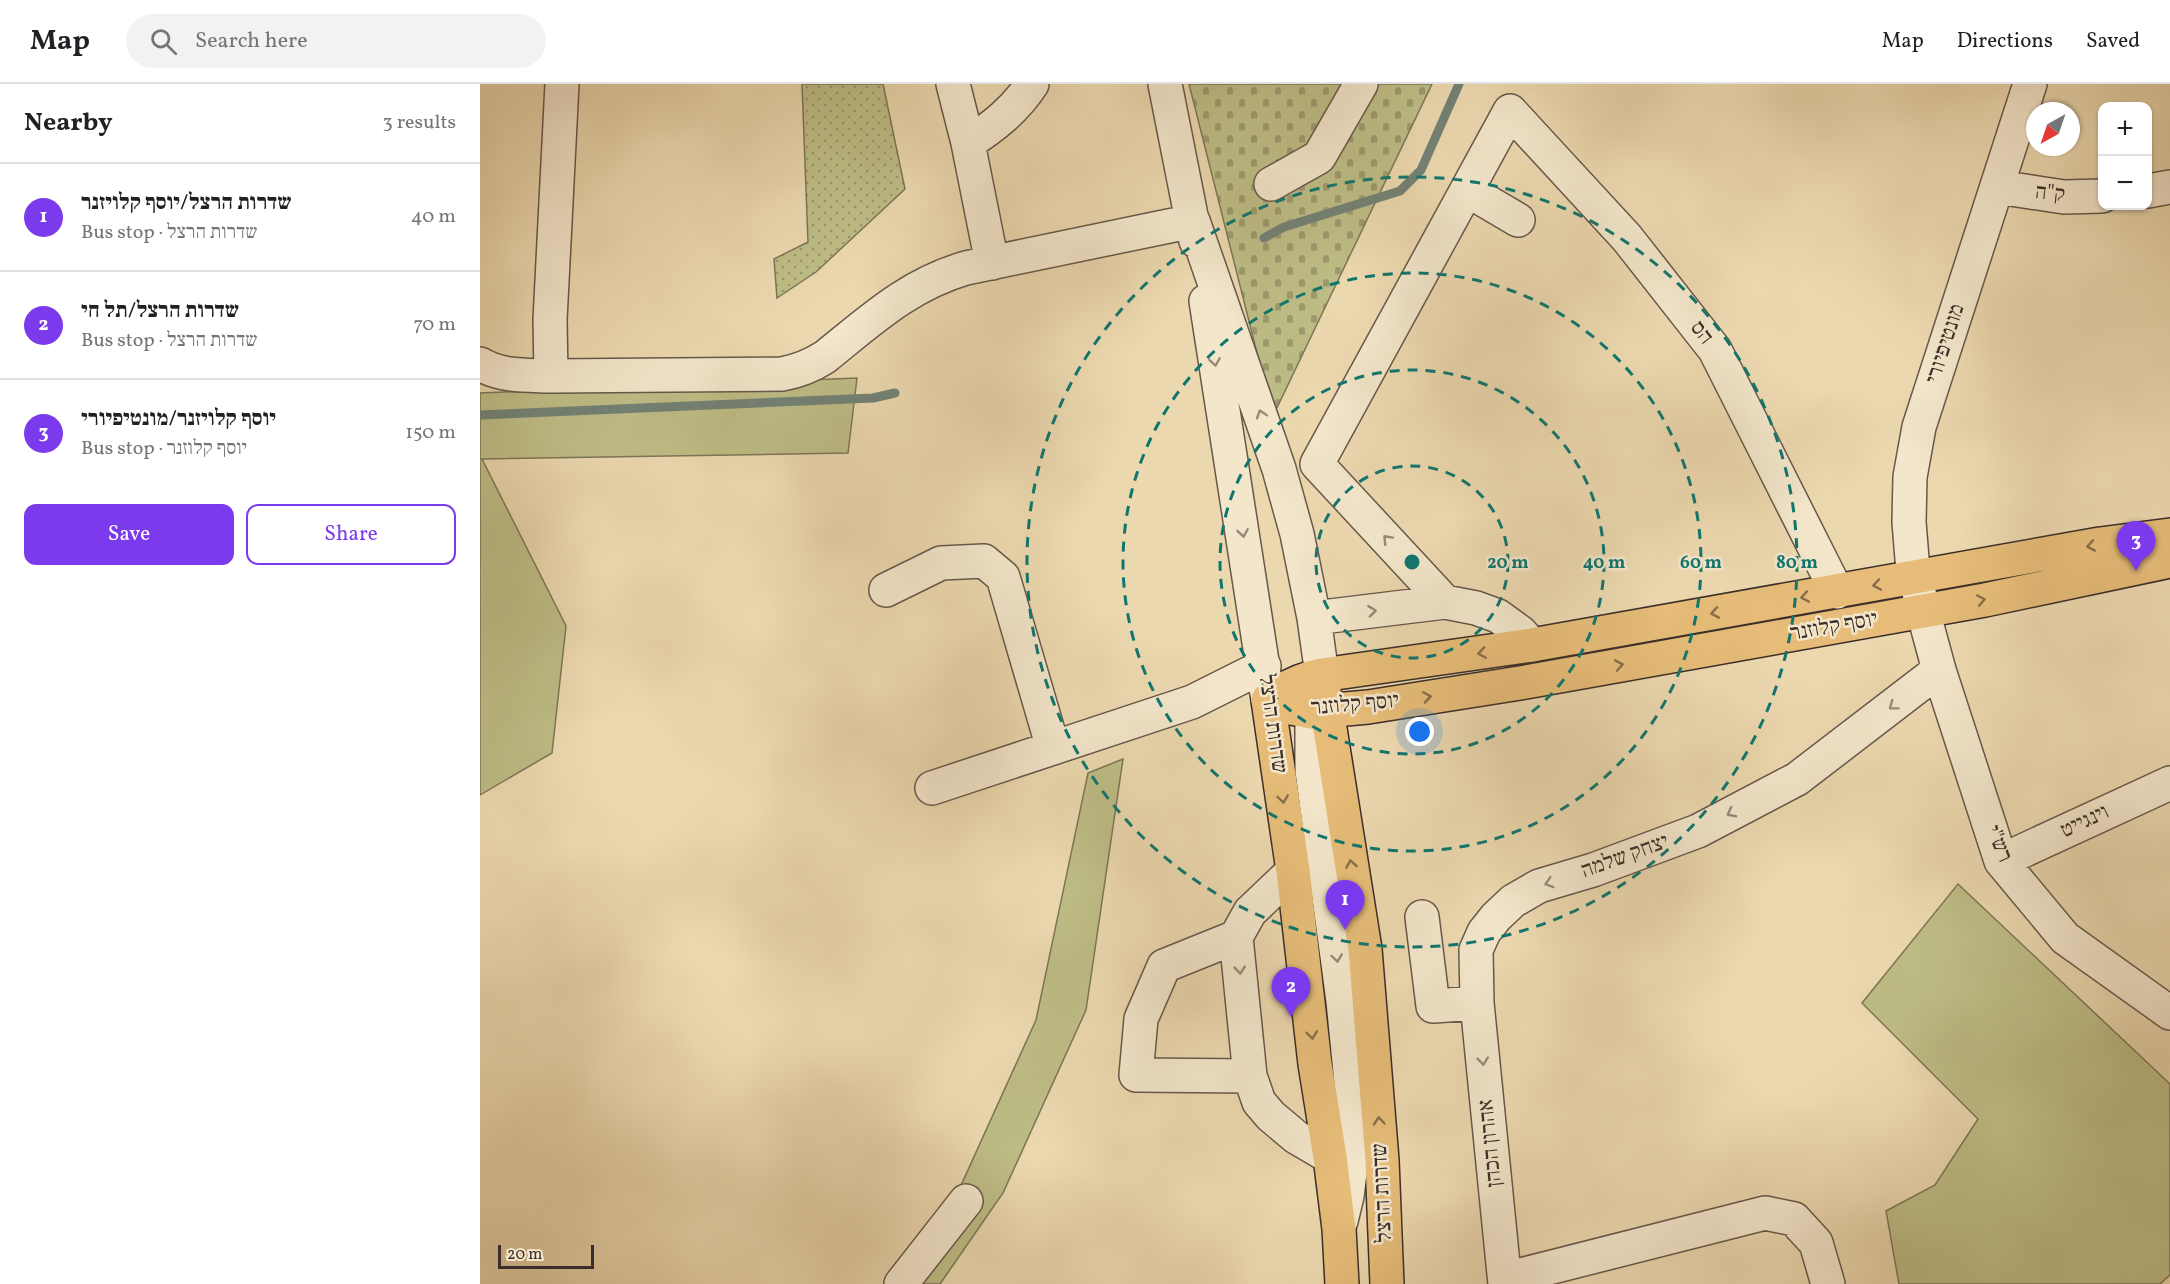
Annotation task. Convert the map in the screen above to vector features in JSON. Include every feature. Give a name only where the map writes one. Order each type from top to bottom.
[{"type":"main road","name":"יוסף קלוזנר","points":[[2170,535],[2100,544],[1532,645],[1322,675],[1301,680],[1268,700],[1281,706],[1320,712],[1526,682],[1923,611],[2170,561]]},
{"type":"main road","name":"שדרות הרצל","points":[[1322,675],[1320,712],[1365,949],[1382,1160],[1388,1284]]},
{"type":"main road","name":"שדרות הרצל","points":[[1268,700],[1293,871],[1315,1064],[1330,1157],[1339,1229],[1342,1283]]},
{"type":"street","points":[[551,376],[550,320],[562,84]]},
{"type":"street","points":[[953,84],[968,143],[992,263]]},
{"type":"street","points":[[968,143],[999,123],[1032,84]]},
{"type":"street","name":"שדרות הרצל","points":[[1165,84],[1193,221],[1268,700]]},
{"type":"street","points":[[1271,184],[1319,157],[1361,84]]},
{"type":"street","name":"מונטיפיורי","points":[[1923,611],[1909,522],[1910,477],[1919,427],[2030,84]]},
{"type":"street","name":"הס","points":[[1467,190],[1510,111],[1627,238],[1715,350],[1838,592]]},
{"type":"street","name":"ק\"ה","points":[[1998,187],[2064,197],[2098,195]]},
{"type":"street","points":[[2152,191],[2170,187]]},
{"type":"street","points":[[1317,464],[1467,190],[1518,220]]},
{"type":"street","points":[[480,364],[490,370],[509,374],[551,376],[783,374],[798,371],[825,357],[896,301],[942,275],[1193,221]]},
{"type":"street","name":"שדרות הרצל","points":[[1193,221],[1279,469],[1297,534],[1314,618],[1322,675]]},
{"type":"street","points":[[1233,476],[1317,464]]},
{"type":"street","points":[[1317,464],[1445,602]]},
{"type":"street","points":[[886,590],[941,563],[984,561],[1003,577],[1053,748]]},
{"type":"street","points":[[1314,618],[1445,602],[1476,608],[1498,616],[1520,632],[1532,645]]},
{"type":"street","name":"רש\"י","points":[[1923,611],[1939,670],[2001,861],[2065,938],[2170,1013]]},
{"type":"street","points":[[932,788],[1192,702],[1264,666]]},
{"type":"street","name":"יצחק שלמה","points":[[1477,1003],[1476,950],[1484,932],[1513,901],[1539,886],[1593,870],[1698,831],[1797,779],[1939,670]]},
{"type":"street","name":"שדרות הרצל","points":[[1320,712],[1312,771],[1343,1001],[1354,1113],[1350,1177],[1339,1229]]},
{"type":"street","name":"וינגייט","points":[[2001,861],[2170,783]]},
{"type":"street","points":[[1293,871],[1250,912],[1236,937],[1250,1076],[1259,1102],[1271,1116],[1296,1137],[1330,1157]]},
{"type":"street","points":[[1422,917],[1433,1006],[1477,1003]]},
{"type":"street","points":[[1236,937],[1164,966],[1141,1019],[1136,1075],[1250,1076]]},
{"type":"street","name":"אהרון הכהן","points":[[1477,1003],[1505,1281]]},
{"type":"street","points":[[901,1284],[966,1201]]},
{"type":"street","points":[[1505,1281],[1764,1213],[1794,1219],[1816,1243],[1828,1284]]},
{"type":"green space","points":[[802,84],[883,84],[905,189],[816,272],[777,298],[774,259],[808,242]]},
{"type":"green space","points":[[1189,84],[1432,84],[1273,416]]},
{"type":"green space","points":[[857,378],[848,453],[482,459],[566,626],[552,753],[480,795],[480,393]]},
{"type":"green space","points":[[1123,759],[1086,1010],[1003,1193],[940,1284],[904,1284],[933,1247],[1036,1020],[1088,773]]},
{"type":"green space","points":[[1958,884],[2170,1084],[2170,1275],[2160,1284],[1899,1284],[1886,1211],[1935,1185],[1978,1119],[1862,1003]]},
{"type":"waterway","points":[[1264,238],[1284,227],[1400,191],[1421,170],[1459,84]]},
{"type":"waterway","points":[[480,415],[873,398],[895,393]]},
{"type":"place","name":"יוסף קלויזנר/מונטיפיורי","points":[[2136,571]]},
{"type":"place","name":"שדרות הרצל/יוסף קלויזנר","points":[[1345,930]]},
{"type":"place","name":"שדרות הרצל/תל חי","points":[[1291,1017]]}]
